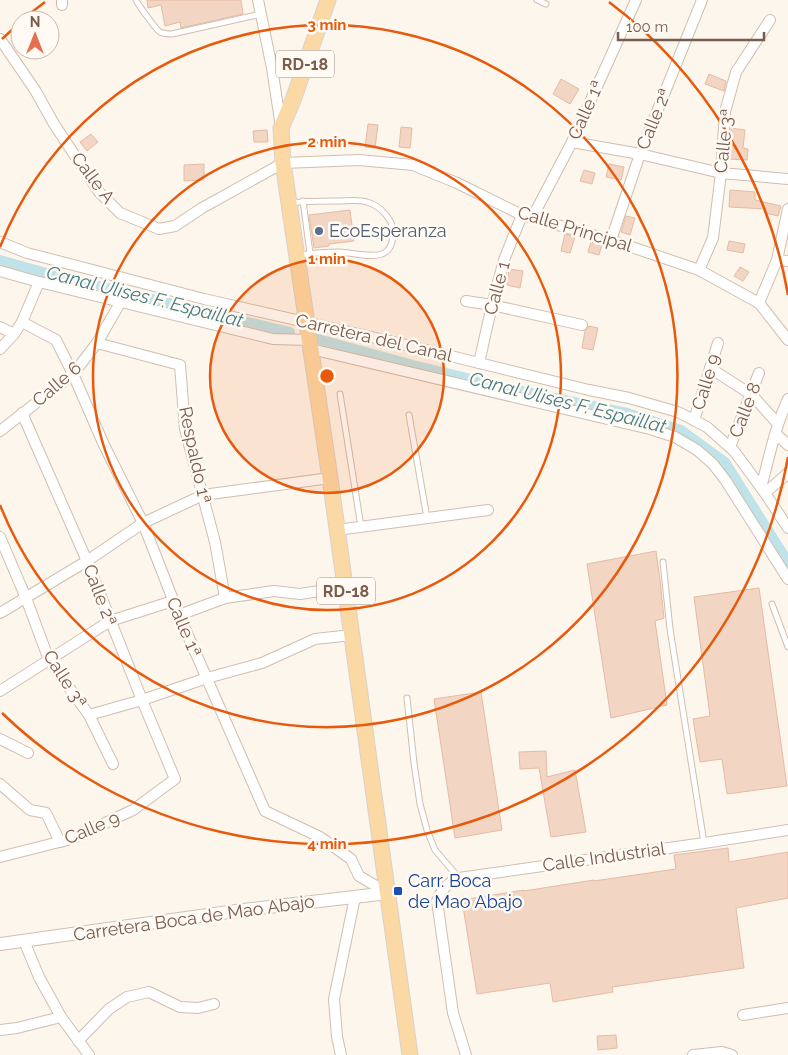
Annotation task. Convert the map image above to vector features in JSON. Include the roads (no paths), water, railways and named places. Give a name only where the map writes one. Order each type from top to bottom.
[{"type":"main road","name":"RD-18","points":[[328,0],[293,100],[281,128],[283,163],[295,202],[303,254],[306,322],[330,478],[410,1055]]},
{"type":"street","points":[[258,0],[272,68],[281,128]]},
{"type":"street","points":[[624,0],[631,10]]},
{"type":"street","name":"Calle 1ª","points":[[527,217],[572,142],[636,0]]},
{"type":"street","name":"Calle 2ª","points":[[611,240],[640,154],[702,0]]},
{"type":"street","name":"Calle 3ª","points":[[699,270],[713,238],[721,173],[725,112],[736,72],[770,20]]},
{"type":"street","name":"Calle A","points":[[0,39],[35,90],[54,124],[99,192],[120,213],[159,229],[175,226],[202,208],[283,163]]},
{"type":"street","points":[[572,142],[640,154],[721,173],[788,179]]},
{"type":"street","name":"Calle Principal","points":[[283,163],[359,160],[413,166],[457,183],[527,217],[611,240],[699,270],[759,303],[788,340]]},
{"type":"street","points":[[759,303],[777,260],[788,209]]},
{"type":"street","name":"Calle 1","points":[[480,363],[504,260],[527,217]]},
{"type":"street","name":"Carretera del Canal","points":[[0,242],[27,253],[204,299],[629,398],[678,412],[707,428],[734,451],[788,528]]},
{"type":"street","points":[[777,260],[788,261]]},
{"type":"street","name":"Carretera del Canal","points":[[0,271],[273,340],[310,345],[650,429],[675,437],[697,450],[726,481],[788,579]]},
{"type":"street","points":[[0,348],[14,334],[22,322],[39,282]]},
{"type":"street","points":[[466,301],[582,325]]},
{"type":"street","name":"Calle 6","points":[[0,431],[73,374],[97,343],[120,302]]},
{"type":"street","name":"Calle 1ª","points":[[22,322],[56,340],[73,374],[104,446],[143,523],[178,615],[265,811],[320,837],[351,859],[359,876],[388,893]]},
{"type":"street","points":[[0,327],[14,334]]},
{"type":"street","name":"Respaldo 1ª","points":[[97,343],[180,365],[185,429],[215,542],[225,598]]},
{"type":"street","name":"Calle 9","points":[[694,420],[718,343]]},
{"type":"street","points":[[710,368],[752,395],[788,445]]},
{"type":"street","name":"Calle 8","points":[[730,447],[752,395],[759,373]]},
{"type":"street","points":[[763,491],[782,410],[788,399]]},
{"type":"street","name":"Calle 2ª","points":[[22,413],[87,561],[175,778]]},
{"type":"street","points":[[763,491],[788,473]]},
{"type":"street","points":[[0,612],[87,561],[143,523],[203,495],[330,478]]},
{"type":"street","points":[[337,530],[488,510]]},
{"type":"street","name":"Calle 3ª","points":[[0,537],[26,598],[49,660],[89,715],[113,764]]},
{"type":"street","points":[[178,615],[225,598],[274,591],[300,594],[345,587]]},
{"type":"street","points":[[0,690],[110,621],[173,601]]},
{"type":"street","points":[[89,715],[262,663],[315,639],[352,634]]},
{"type":"street","points":[[0,738],[28,753]]},
{"type":"street","name":"Calle 9","points":[[0,857],[71,839],[133,810],[175,778]]},
{"type":"street","points":[[0,784],[30,810],[46,813],[60,842]]},
{"type":"street","name":"Calle Industrial","points":[[459,878],[788,830]]},
{"type":"street","points":[[459,878],[449,883],[442,890],[437,901],[453,1013],[466,1055]]},
{"type":"street","name":"Carretera Boca de Mao Abajo","points":[[0,944],[244,910],[388,893]]},
{"type":"street","points":[[341,1055],[337,1037],[334,999],[355,897]]},
{"type":"street","points":[[24,941],[39,977],[61,1017],[89,1055]]},
{"type":"street","points":[[78,1041],[108,1009],[127,997],[149,992],[180,1007],[198,1008],[214,1004]]},
{"type":"street","points":[[743,1015],[788,1008]]},
{"type":"street","points":[[0,1030],[17,1028],[61,1017]]},
{"type":"street","points":[[693,1055],[722,1052],[732,1055]]},
{"type":"lane","points":[[136,0],[158,31],[163,34],[172,34],[261,14]]},
{"type":"lane","points":[[537,0],[546,4]]},
{"type":"lane","points":[[295,202],[349,200],[367,202],[380,208],[392,224],[394,231],[392,244],[388,251],[380,254],[340,252],[303,254]]},
{"type":"lane","points":[[340,394],[361,527]]},
{"type":"lane","points":[[408,414],[427,518]]},
{"type":"lane","points":[[663,562],[670,629],[704,843]]},
{"type":"lane","points":[[772,604],[788,647]]},
{"type":"lane","points":[[407,698],[415,772],[420,804],[427,830],[435,850],[459,878]]},
{"type":"waterway","name":"Canal Ulises F. Espaillat","points":[[0,260],[50,274],[290,332]]},
{"type":"waterway","name":"Canal Ulises F. Espaillat","points":[[318,339],[413,365],[517,390],[627,413],[681,430],[725,462],[788,562]]},
{"type":"place","name":"EcoEsperanza","points":[[319,231]]},
{"type":"place","name":"Carr. Boca de Mao Abajo","points":[[398,891]]}]
